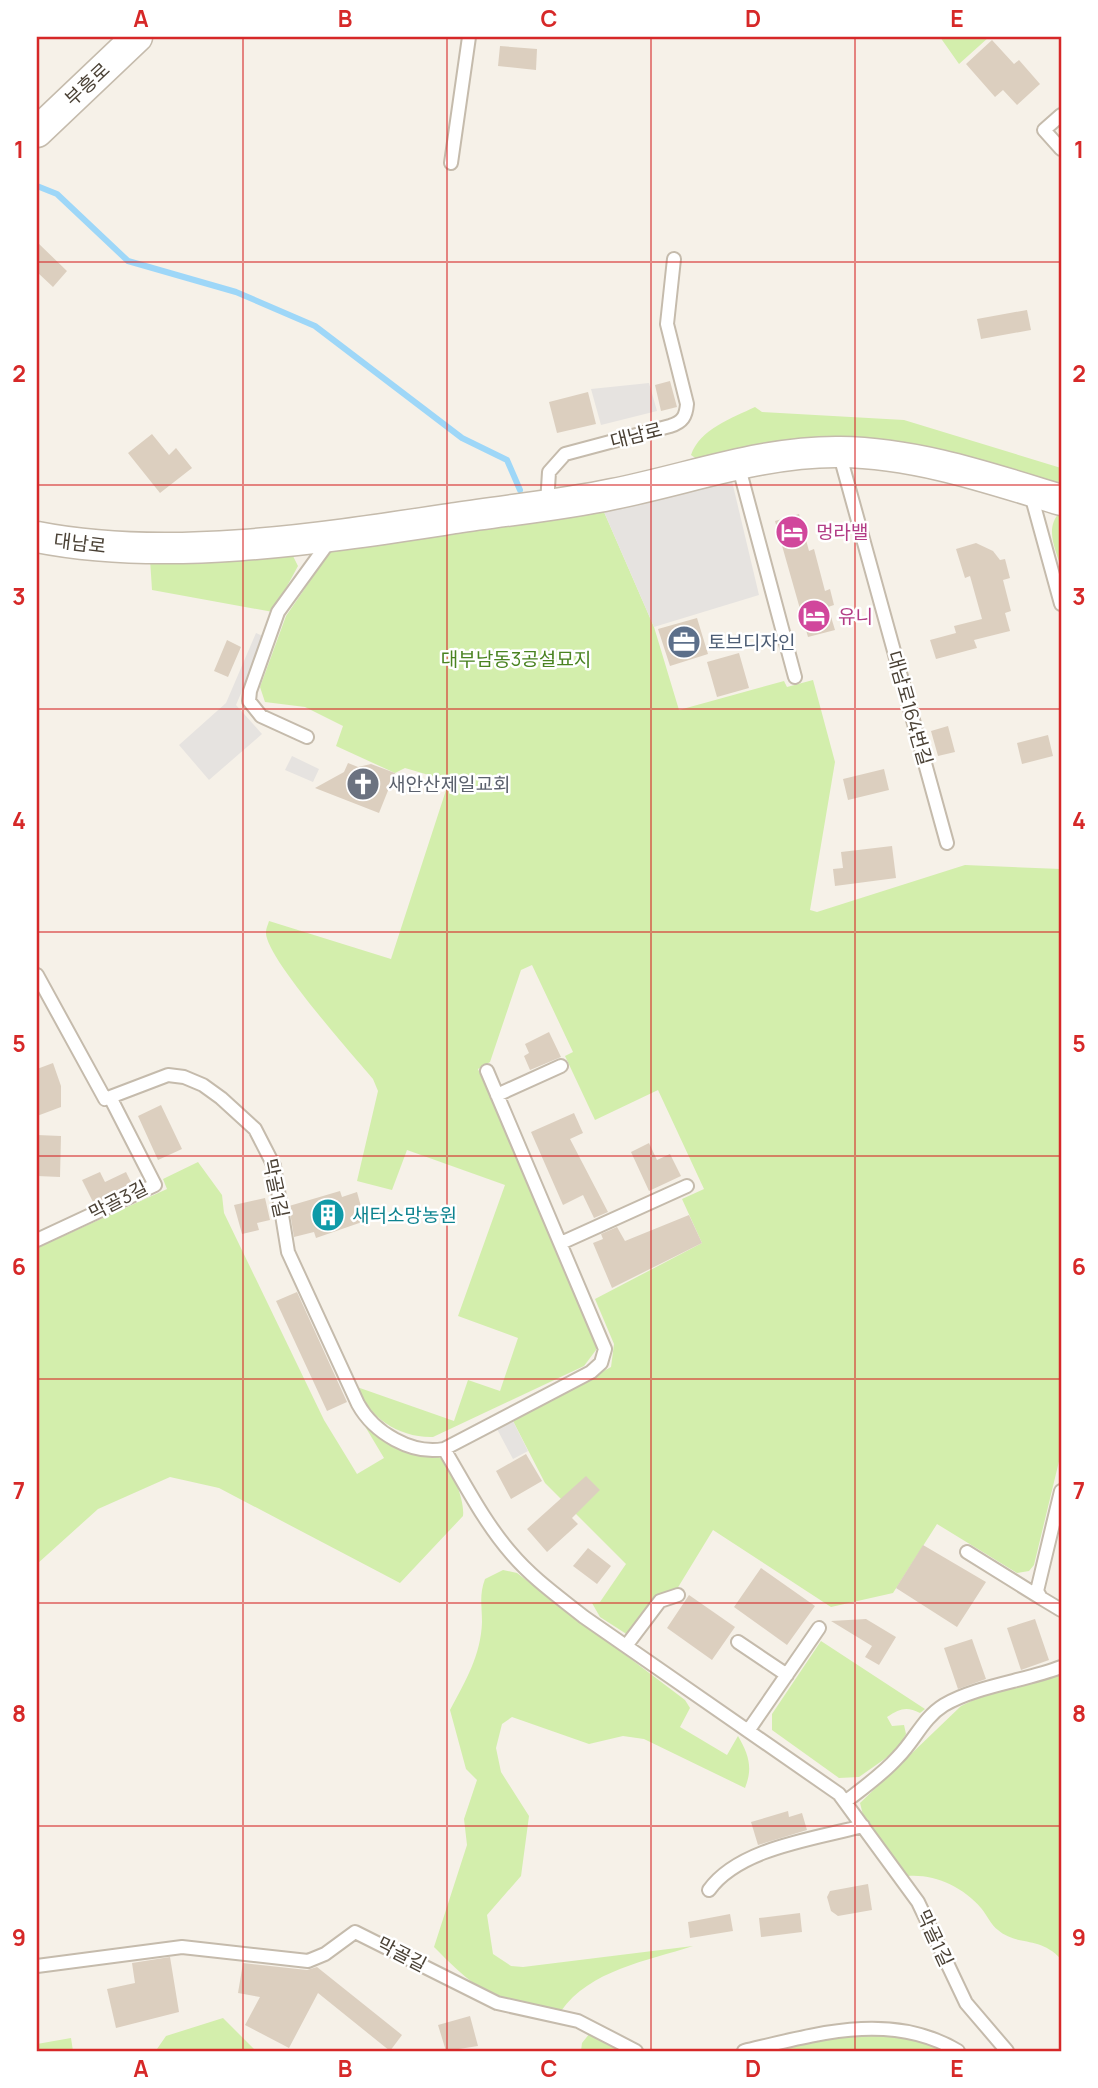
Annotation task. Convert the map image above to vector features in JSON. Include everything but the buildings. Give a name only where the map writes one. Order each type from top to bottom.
[{"type":"street","name":"부흥로","points":[[37,132],[137,37]]},
{"type":"street","name":"대남로","points":[[37,537],[109,547],[259,543],[333,536],[633,490],[776,455],[839,452],[867,452],[942,465],[1061,500]]},
{"type":"lane","points":[[452,163],[469,37]]},
{"type":"lane","points":[[1061,115],[1044,130],[1061,149]]},
{"type":"lane","name":"대남로","points":[[547,504],[548,471],[565,454],[680,423],[686,415],[687,404],[666,313],[674,259]]},
{"type":"lane","name":"대남로164번길","points":[[839,452],[947,843]]},
{"type":"lane","points":[[738,463],[795,677]]},
{"type":"lane","points":[[1030,491],[1061,604]]},
{"type":"lane","points":[[307,737],[261,716],[249,701],[250,691],[278,612],[333,536]]},
{"type":"lane","points":[[37,975],[101,1094],[105,1099],[111,1099]]},
{"type":"lane","points":[[497,1095],[561,1066]]},
{"type":"lane","points":[[444,1449],[591,1372],[601,1363],[605,1349],[486,1071]]},
{"type":"lane","name":"막골1길","points":[[111,1099],[169,1075],[203,1085],[240,1112],[266,1146],[274,1166],[288,1252],[366,1418],[375,1427],[411,1446],[429,1452],[444,1449],[482,1514],[511,1553],[544,1586],[839,1794],[918,1902],[966,2003],[1007,2051]]},
{"type":"lane","name":"막골3길","points":[[37,1240],[155,1185],[111,1099]]},
{"type":"lane","points":[[561,1243],[687,1186]]},
{"type":"lane","points":[[1041,1598],[1037,1591],[1061,1491]]},
{"type":"lane","points":[[967,1552],[1061,1610]]},
{"type":"lane","points":[[626,1646],[660,1601],[678,1595]]},
{"type":"lane","points":[[748,1731],[819,1628]]},
{"type":"lane","points":[[738,1642],[787,1675]]},
{"type":"lane","points":[[845,1802],[891,1764],[924,1722],[944,1705],[962,1696],[1029,1679],[1061,1667]]},
{"type":"lane","points":[[709,1889],[719,1875],[744,1859],[863,1826]]},
{"type":"lane","name":"막골길","points":[[37,1966],[168,1947],[308,1961],[324,1954],[355,1932],[497,2003],[578,2021],[636,2051]]},
{"type":"lane","points":[[744,2051],[808,2036],[876,2028],[938,2039],[958,2051]]},
{"type":"green space","points":[[940,37],[989,37],[959,64]]},
{"type":"green space","points":[[755,407],[762,412],[904,420],[1061,468],[1061,489],[944,455],[701,462],[691,455],[695,446],[709,431]]},
{"type":"green space","name":"대부남동3공설묘지","points":[[601,505],[654,627],[679,710],[784,681],[787,687],[813,680],[835,762],[810,910],[817,912],[965,865],[1061,869],[1061,1453],[1034,1565],[1029,1571],[1017,1573],[937,1524],[893,1593],[831,1607],[713,1530],[677,1589],[657,1596],[628,1635],[600,1617],[592,1603],[600,1602],[626,1564],[545,1483],[513,1421],[611,1367],[614,1344],[595,1299],[702,1243],[682,1199],[704,1189],[658,1090],[595,1120],[565,1056],[573,1052],[532,965],[521,970],[490,1062],[478,1069],[596,1343],[596,1350],[584,1366],[433,1437],[408,1434],[386,1424],[369,1408],[357,1387],[454,1421],[468,1380],[500,1391],[518,1338],[458,1316],[505,1185],[407,1150],[392,1190],[357,1181],[378,1091],[373,1079],[311,1006],[279,962],[269,944],[266,929],[269,921],[391,959],[449,781],[405,768],[395,773],[336,746],[343,726],[305,707],[265,702],[260,687],[286,616],[334,546]]},
{"type":"green space","points":[[1061,512],[1061,568],[1052,532]]},
{"type":"green space","points":[[292,554],[298,566],[273,612],[152,590],[150,559]]},
{"type":"green space","points":[[198,1162],[222,1195],[224,1213],[324,1420],[357,1474],[384,1458],[360,1418],[373,1430],[439,1457],[453,1476],[460,1493],[463,1516],[400,1583],[219,1488],[170,1477],[98,1509],[37,1564],[37,1248],[167,1189],[163,1179]]},
{"type":"green space","points":[[503,1570],[517,1573],[685,1700],[690,1708],[680,1727],[727,1755],[738,1736],[749,1762],[745,1788],[644,1739],[623,1736],[589,1744],[512,1717],[502,1724],[496,1748],[501,1772],[529,1816],[521,1876],[487,1915],[493,1954],[511,1966],[523,1967],[693,1946],[603,1976],[573,1997],[561,2011],[519,2003],[490,1993],[465,1976],[434,1947],[467,1845],[464,1819],[477,1780],[466,1769],[450,1710],[479,1646],[481,1595],[485,1579]]},
{"type":"green space","points":[[821,1641],[925,1709],[920,1713],[903,1709],[887,1717],[892,1726],[904,1725],[906,1734],[896,1751],[859,1777],[839,1778],[772,1730],[772,1714]]},
{"type":"green space","points":[[1061,1675],[1061,1959],[1045,1947],[1013,1938],[998,1930],[974,1901],[948,1883],[928,1877],[908,1876],[864,1819],[860,1803],[961,1706],[982,1696]]},
{"type":"green space","points":[[223,2018],[256,2051],[143,2051],[157,2049],[166,2036]]},
{"type":"green space","points":[[590,2033],[620,2051],[581,2051],[582,2043]]},
{"type":"green space","points":[[838,2035],[911,2035],[949,2051],[768,2051]]},
{"type":"green space","points":[[71,2038],[73,2051],[37,2051],[37,2044]]},
{"type":"shaded area","points":[[649,383],[657,411],[601,425],[591,389]]},
{"type":"shaded area","points":[[731,477],[759,595],[654,627],[601,505]]},
{"type":"shaded area","points":[[256,633],[265,637],[236,705],[262,734],[209,780],[179,745],[226,703]]},
{"type":"shaded area","points":[[292,756],[319,769],[313,782],[285,770]]},
{"type":"shaded area","points":[[513,1421],[528,1451],[513,1459],[497,1429]]},
{"type":"waterway","points":[[37,186],[57,194],[128,261],[236,292],[315,326],[462,438],[507,460],[520,490]]},
{"type":"place","name":"멍라밸","points":[[792,532]]},
{"type":"place","name":"유니","points":[[814,616]]},
{"type":"place","name":"토브디자인","points":[[684,642]]},
{"type":"place","name":"새안산제일교회","points":[[363,784]]},
{"type":"place","name":"새터소망농원","points":[[328,1215]]}]
